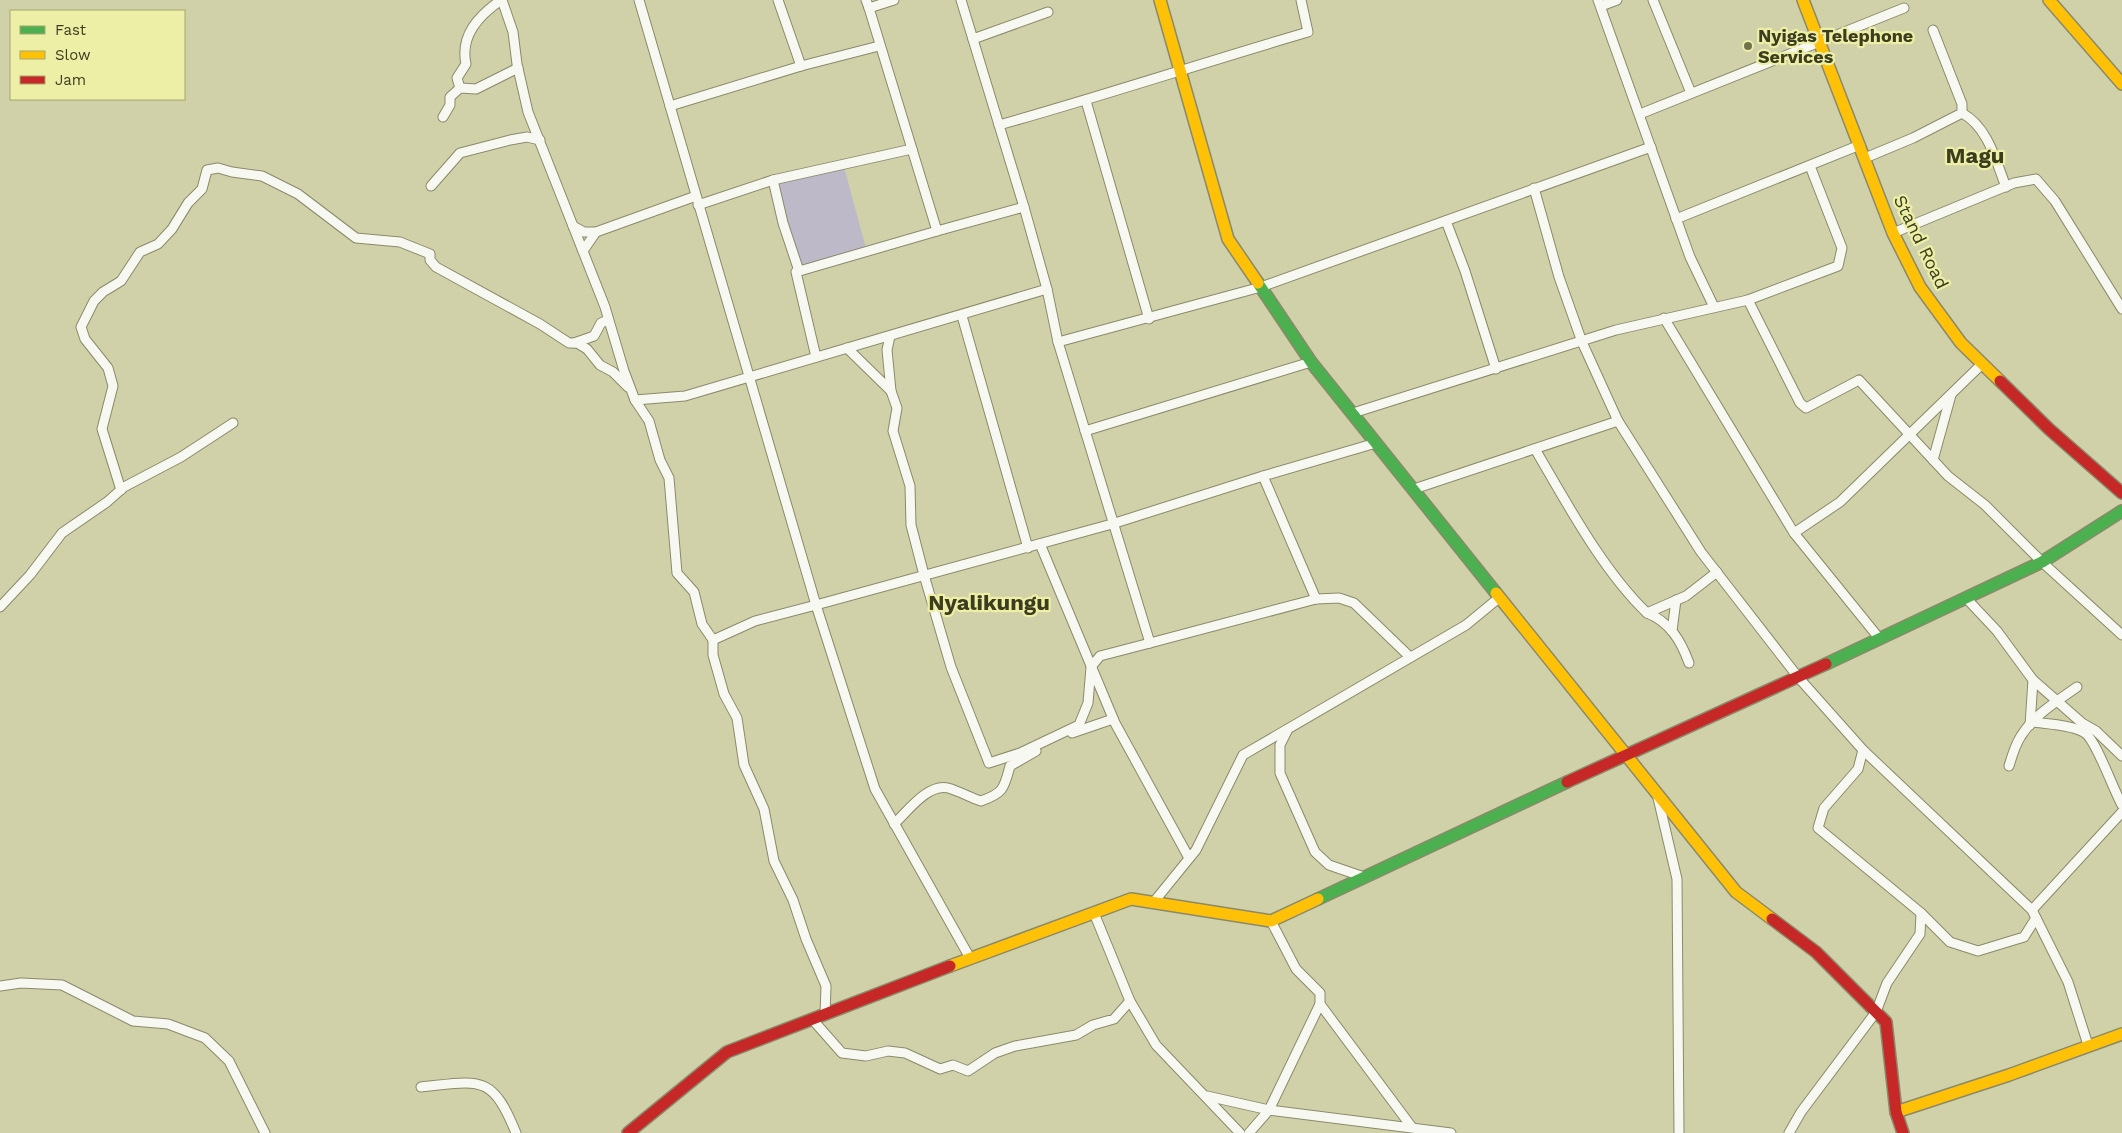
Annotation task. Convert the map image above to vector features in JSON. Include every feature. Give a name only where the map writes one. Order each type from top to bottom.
[{"type":"main road","points":[[1160,0],[1228,240],[1311,362],[1736,892],[1816,952],[1886,1022],[1896,1112],[1903,1133]]},
{"type":"main road","name":"Stand Road","points":[[1803,0],[1893,233],[1920,287],[1961,344],[2050,429],[2122,493]]},
{"type":"main road","points":[[2049,0],[2122,84]]},
{"type":"main road","points":[[628,1133],[727,1052],[970,958],[1131,899],[1271,921],[1625,754],[1798,677],[2042,562],[2122,511]]},
{"type":"main road","points":[[1896,1112],[2009,1075],[2122,1034]]},
{"type":"street","points":[[460,88],[457,78],[466,64],[463,50],[467,35],[482,13],[501,0],[513,32],[518,68],[528,112],[583,252],[635,400],[649,421],[660,460],[669,478],[677,573],[694,592],[702,624],[713,640],[713,655],[724,694],[737,718],[744,765],[764,809],[774,861],[793,900],[806,939],[826,986],[825,1014]]},
{"type":"street","points":[[639,0],[748,378],[816,605],[875,789],[970,958]]},
{"type":"street","points":[[778,0],[801,66]]},
{"type":"street","points":[[894,0],[867,4],[937,231]]},
{"type":"street","points":[[961,0],[1024,207],[1047,289],[1058,342],[1112,524],[1150,643]]},
{"type":"street","points":[[999,125],[1086,101],[1180,69],[1308,32],[1300,0]]},
{"type":"street","points":[[1617,0],[1599,3],[1690,257],[1714,307]]},
{"type":"street","points":[[1653,0],[1691,93]]},
{"type":"street","points":[[1640,114],[1904,8]]},
{"type":"street","points":[[973,39],[1048,12]]},
{"type":"street","points":[[1933,30],[1962,104],[1962,113]]},
{"type":"street","points":[[670,106],[801,66],[879,46]]},
{"type":"street","points":[[443,117],[450,105],[450,98],[460,88],[476,89],[518,68]]},
{"type":"street","points":[[1086,101],[1149,319]]},
{"type":"street","points":[[1865,158],[1913,138],[1962,113]]},
{"type":"street","points":[[1962,113],[1974,119],[1987,139],[2006,186]]},
{"type":"street","points":[[431,186],[460,153],[527,137],[540,140]]},
{"type":"street","points":[[1676,219],[1860,145]]},
{"type":"street","points":[[1058,342],[1149,319],[1261,287],[1651,147]]},
{"type":"street","points":[[573,226],[584,232],[596,232],[773,180],[912,149]]},
{"type":"street","points":[[1353,414],[1616,330],[1748,300],[1838,266],[1842,248],[1810,166]]},
{"type":"street","points":[[121,490],[102,429],[112,386],[108,368],[85,340],[81,327],[94,301],[103,292],[122,281],[131,262],[140,252],[158,244],[172,229],[188,203],[202,189],[207,170],[218,168],[262,176],[298,194],[308,203],[326,214],[339,228],[356,238],[400,242],[422,249],[430,254],[430,260],[436,267],[540,324],[569,343],[587,348],[600,365],[613,372],[632,390]]},
{"type":"street","points":[[1893,233],[2006,186],[2036,179],[2055,201],[2122,309]]},
{"type":"street","points":[[773,180],[782,223],[799,271]]},
{"type":"street","points":[[1534,188],[1559,278],[1582,342],[1618,421],[1701,552],[1798,677],[1863,750],[2034,914],[2068,982],[2088,1045]]},
{"type":"street","points":[[816,357],[796,272],[1024,207]]},
{"type":"street","points":[[1446,221],[1465,271],[1496,369]]},
{"type":"street","points":[[583,252],[596,232]]},
{"type":"street","points":[[635,400],[685,396],[962,316],[1047,289]]},
{"type":"street","points":[[1748,300],[1800,403],[1806,408],[1859,380],[1948,476],[1985,505],[2042,562],[2122,635]]},
{"type":"street","points":[[962,316],[1028,548]]},
{"type":"street","points":[[1664,318],[1794,533],[1879,638]]},
{"type":"street","points":[[574,343],[594,336],[601,324],[608,320]]},
{"type":"street","points":[[890,336],[887,350],[892,391],[897,408],[893,431],[910,486],[912,525],[924,575],[949,660],[989,763],[1020,752],[1079,725],[1088,703],[1091,667],[1100,656],[1316,599],[1339,598],[1354,603],[1410,657]]},
{"type":"street","points":[[847,348],[892,391]]},
{"type":"street","points":[[1085,431],[1311,362]]},
{"type":"street","points":[[1794,533],[1840,502],[1982,364]]},
{"type":"street","points":[[1933,460],[1951,395]]},
{"type":"street","points":[[1414,489],[1618,421]]},
{"type":"street","points":[[0,607],[30,575],[62,533],[121,490],[181,458],[233,423]]},
{"type":"street","points":[[713,640],[755,621],[1112,524],[1376,443]]},
{"type":"street","points":[[1535,449],[1573,514],[1631,598],[1647,613],[1660,618],[1672,631],[1682,643],[1689,663]]},
{"type":"street","points":[[1264,476],[1316,599]]},
{"type":"street","points":[[1040,544],[1113,719],[1189,858]]},
{"type":"street","points":[[1647,613],[1686,596],[1717,572]]},
{"type":"street","points":[[1153,903],[1196,850],[1244,755],[1466,625],[1500,597]]},
{"type":"street","points":[[1966,598],[1997,631],[2032,680],[2082,723],[2096,731],[2122,756]]},
{"type":"street","points":[[1672,631],[1676,600]]},
{"type":"street","points":[[2031,724],[2032,680]]},
{"type":"street","points":[[2009,766],[2020,737],[2031,724],[2056,701],[2077,687]]},
{"type":"street","points":[[894,824],[933,790],[947,788],[982,801],[997,795],[1005,783],[1010,766],[1075,732],[1113,719]]},
{"type":"street","points":[[2031,724],[2072,728],[2086,734],[2096,747],[2122,805]]},
{"type":"street","points":[[1288,728],[1280,745],[1280,773],[1315,852],[1329,865],[1364,877]]},
{"type":"street","points":[[1863,750],[1858,770],[1824,808],[1818,828],[1921,913],[1950,942],[1978,951],[2024,937],[2034,914],[2122,812]]},
{"type":"street","points":[[1657,793],[1677,879],[1679,1133]]},
{"type":"street","points":[[1094,913],[1130,1002],[1156,1045],[1240,1133]]},
{"type":"street","points":[[1789,1133],[1801,1112],[1876,1012],[1886,983],[1920,934],[1921,913]]},
{"type":"street","points":[[1249,1133],[1269,1110],[1320,1004],[1320,993],[1296,969],[1271,921]]},
{"type":"street","points":[[0,986],[21,983],[62,985],[133,1021],[168,1024],[206,1038],[229,1061],[265,1133]]},
{"type":"street","points":[[812,1019],[842,1053],[866,1056],[888,1051],[905,1053],[940,1069],[953,1065],[968,1071],[1002,1051],[1076,1036],[1093,1024],[1114,1019],[1130,1002]]},
{"type":"street","points":[[1320,1004],[1411,1126]]},
{"type":"street","points":[[421,1086],[474,1081],[493,1091],[506,1110],[516,1133]]},
{"type":"street","points":[[1206,1096],[1269,1110],[1411,1126],[1451,1133]]},
{"type":"shaded area","points":[[844,167],[866,248],[799,271],[777,183]]},
{"type":"traffic: fast","points":[[1258,283],[1311,362],[1496,593]]},
{"type":"traffic: fast","points":[[1826,664],[2042,562],[2122,511]]},
{"type":"traffic: fast","points":[[1318,899],[1567,782]]},
{"type":"traffic: slow","points":[[1160,0],[1228,239],[1258,283]]},
{"type":"traffic: slow","points":[[1803,0],[1893,233],[1920,287],[1961,343],[2000,381]]},
{"type":"traffic: slow","points":[[2049,0],[2122,84]]},
{"type":"traffic: slow","points":[[1496,593],[1736,892],[1772,919]]},
{"type":"traffic: slow","points":[[950,966],[1131,899],[1271,921],[1318,899]]},
{"type":"traffic: slow","points":[[1896,1112],[2009,1075],[2122,1034]]},
{"type":"traffic: jam","points":[[2000,381],[2049,429],[2122,493]]},
{"type":"traffic: jam","points":[[1567,782],[1826,664]]},
{"type":"traffic: jam","points":[[1772,919],[1816,952],[1886,1022],[1896,1112],[1903,1133]]},
{"type":"traffic: jam","points":[[628,1133],[727,1052],[950,966]]},
{"type":"place","name":"Nyigas Telephone Services","points":[[1748,46]]},
{"type":"district","name":"Magu","points":[[1975,155]]},
{"type":"district","name":"Nyalikungu","points":[[989,602]]}]
